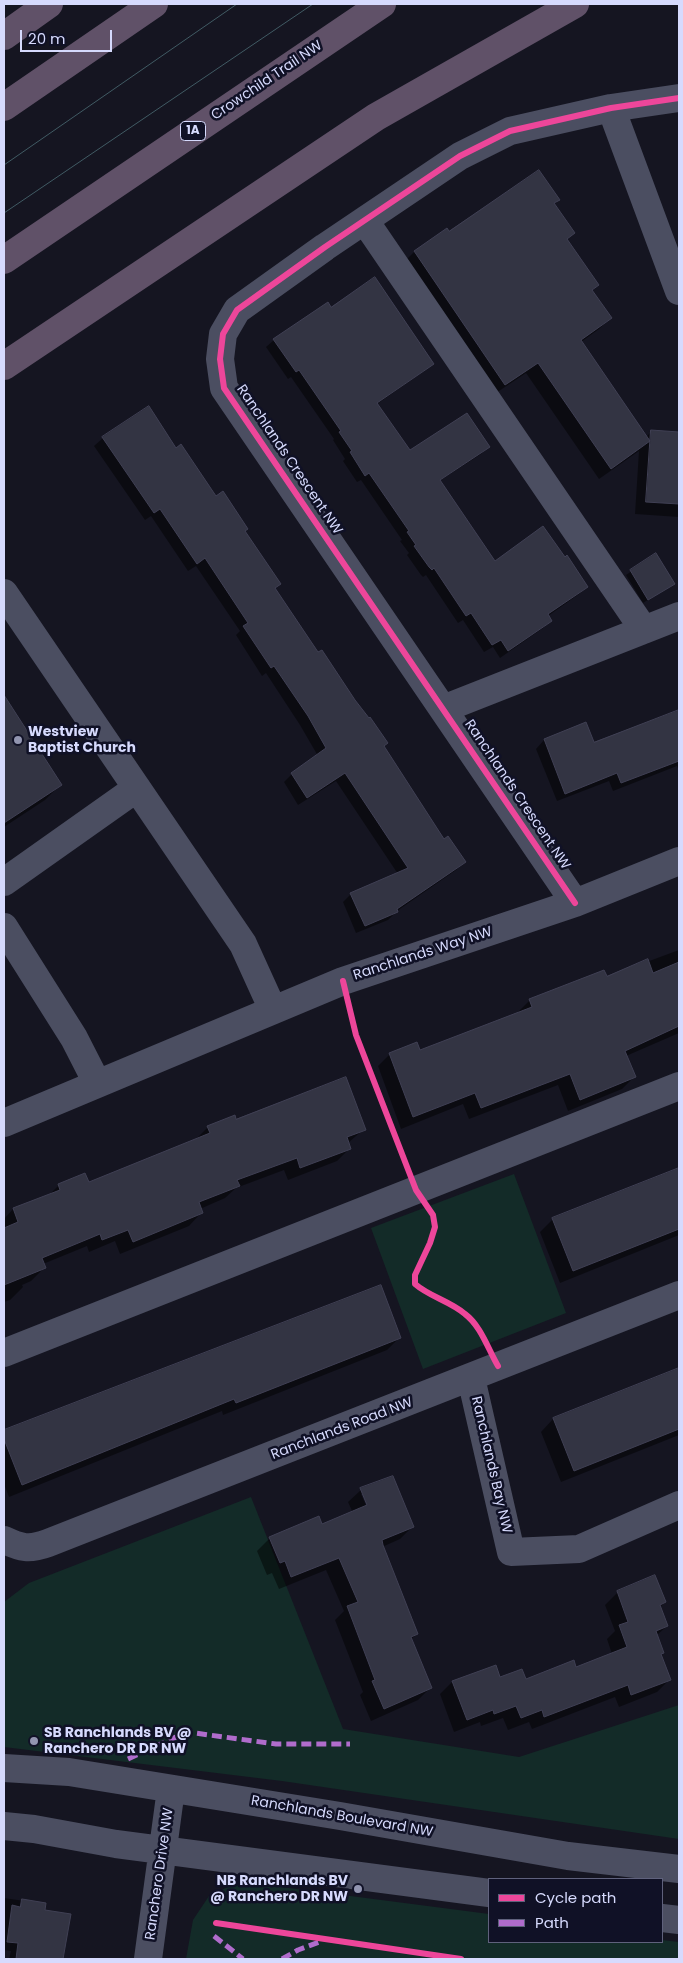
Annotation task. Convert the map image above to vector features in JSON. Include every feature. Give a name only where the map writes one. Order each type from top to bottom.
[{"type":"highway","points":[[4,36],[49,4]]},
{"type":"highway","points":[[4,106],[154,4]]},
{"type":"highway","name":"Crowchild Trail NW","points":[[4,260],[382,4]]},
{"type":"highway","points":[[4,366],[376,117],[575,4]]},
{"type":"street","name":"Ranchlands Crescent NW","points":[[575,903],[224,388],[220,359],[223,334],[237,310],[460,156],[510,131],[611,108],[679,98]]},
{"type":"street","points":[[611,108],[679,291]]},
{"type":"street","points":[[365,221],[644,630]]},
{"type":"street","points":[[4,593],[243,944],[273,1010]]},
{"type":"street","points":[[443,709],[679,616]]},
{"type":"street","points":[[4,882],[137,788]]},
{"type":"street","name":"Ranchlands Way NW","points":[[4,1122],[342,981],[575,903],[679,860]]},
{"type":"street","points":[[4,927],[74,1038],[97,1083]]},
{"type":"street","points":[[4,1353],[679,1086]]},
{"type":"street","name":"Ranchlands Road NW","points":[[4,1540],[17,1546],[33,1548],[48,1544],[679,1295]]},
{"type":"street","name":"Ranchlands Bay NW","points":[[471,1378],[511,1552],[579,1549],[679,1505]]},
{"type":"street","name":"Ranchlands Boulevard NW","points":[[4,1768],[68,1772],[568,1856],[679,1869]]},
{"type":"street","name":"Ranchero Drive NW","points":[[148,1959],[171,1789]]},
{"type":"street","points":[[4,1826],[34,1829],[116,1844],[488,1894]]},
{"type":"street","points":[[663,1918],[679,1920]]},
{"type":"green space","points":[[514,1174],[566,1313],[423,1369],[371,1228]]},
{"type":"green space","points":[[251,1497],[343,1729],[519,1757],[679,1705],[679,1839],[282,1781],[4,1747],[4,1602],[29,1583]]},
{"type":"green space","points":[[258,1884],[488,1914],[488,1943],[663,1943],[663,1940],[679,1942],[679,1959],[186,1959],[193,1920],[209,1896],[230,1886]]},
{"type":"building","points":[[539,170],[560,200],[554,203],[575,233],[567,239],[599,285],[592,290],[612,318],[581,340],[650,441],[611,469],[538,363],[505,385],[414,251],[447,228],[449,231]]},
{"type":"building","points":[[375,277],[434,364],[377,403],[410,450],[467,413],[490,447],[440,480],[495,561],[543,526],[565,557],[567,555],[588,587],[548,614],[552,621],[508,651],[501,640],[492,645],[471,613],[466,616],[434,568],[432,570],[429,567],[414,546],[416,545],[407,532],[409,531],[369,473],[365,476],[350,452],[352,451],[339,432],[341,431],[299,370],[296,372],[273,339],[328,302],[331,307]]},
{"type":"building","points":[[149,406],[176,448],[181,444],[216,496],[223,491],[248,529],[245,531],[281,584],[275,588],[318,652],[322,650],[355,700],[370,717],[388,743],[384,746],[444,839],[448,836],[466,862],[397,909],[398,912],[365,926],[350,893],[408,868],[345,773],[307,798],[291,773],[326,748],[308,716],[274,666],[271,668],[243,626],[248,623],[205,558],[197,564],[160,509],[154,513],[102,437]]},
{"type":"building","points":[[651,430],[679,432],[679,504],[646,502]]},
{"type":"building","points":[[656,553],[675,584],[648,600],[630,570]]},
{"type":"building","name":"Westview Baptist Church","points":[[4,695],[62,785],[4,823]]},
{"type":"building","points":[[679,710],[679,761],[621,783],[617,773],[565,794],[544,739],[586,722],[594,742]]},
{"type":"building","points":[[648,959],[653,973],[679,962],[679,1026],[625,1051],[636,1077],[580,1100],[570,1074],[481,1108],[475,1093],[413,1117],[389,1053],[417,1042],[420,1050],[532,1007],[529,999],[604,970],[607,976]]},
{"type":"building","points":[[346,1077],[366,1130],[347,1137],[351,1149],[300,1168],[297,1158],[237,1180],[240,1186],[199,1202],[203,1213],[133,1242],[128,1230],[102,1240],[100,1234],[42,1258],[46,1268],[4,1285],[4,1228],[18,1222],[13,1208],[60,1190],[58,1184],[85,1173],[89,1182],[210,1133],[207,1126],[235,1115],[236,1119]]},
{"type":"building","points":[[679,1168],[679,1229],[573,1271],[552,1218]]},
{"type":"building","points":[[381,1285],[401,1338],[236,1403],[234,1399],[22,1485],[4,1439],[4,1430]]},
{"type":"building","points":[[679,1368],[679,1429],[574,1471],[553,1418]]},
{"type":"building","points":[[393,1476],[414,1527],[382,1540],[418,1634],[411,1637],[432,1688],[384,1709],[372,1681],[375,1680],[347,1606],[358,1602],[339,1558],[291,1577],[285,1561],[280,1563],[269,1537],[319,1516],[322,1524],[367,1505],[360,1488]]},
{"type":"building","points":[[655,1575],[666,1602],[660,1605],[668,1626],[656,1631],[664,1653],[661,1654],[671,1680],[631,1695],[628,1685],[544,1717],[542,1710],[521,1718],[516,1706],[494,1714],[493,1710],[467,1720],[452,1681],[496,1665],[500,1677],[522,1669],[526,1679],[574,1660],[576,1667],[627,1647],[619,1625],[628,1622],[617,1591]]},
{"type":"building","points":[[22,1899],[46,1903],[45,1910],[71,1914],[63,1959],[16,1959],[18,1943],[7,1942],[12,1905],[20,1907]]},
{"type":"tram line","points":[[4,165],[237,4]]},
{"type":"tram line","points":[[4,213],[313,4]]},
{"type":"marked path","points":[[128,1759],[187,1732],[276,1744],[350,1744]]},
{"type":"marked path","points":[[214,1936],[243,1959]]},
{"type":"marked path","points":[[282,1959],[298,1950],[322,1941]]},
{"type":"cycle path","points":[[575,903],[224,388],[220,359],[223,334],[237,310],[325,247],[460,156],[510,131],[611,108],[679,98]]},
{"type":"cycle path","points":[[343,981],[356,1035],[416,1190],[433,1215],[435,1227],[430,1243],[415,1275],[415,1284],[447,1302],[471,1319],[480,1331],[498,1366]]},
{"type":"cycle path","points":[[216,1923],[461,1959]]},
{"type":"place","name":"Westview Baptist Church","points":[[18,740]]},
{"type":"place","name":"SB Ranchlands BV @ Ranchero DR DR NW","points":[[34,1741]]},
{"type":"place","name":"NB Ranchlands BV @ Ranchero DR NW","points":[[358,1889]]}]
